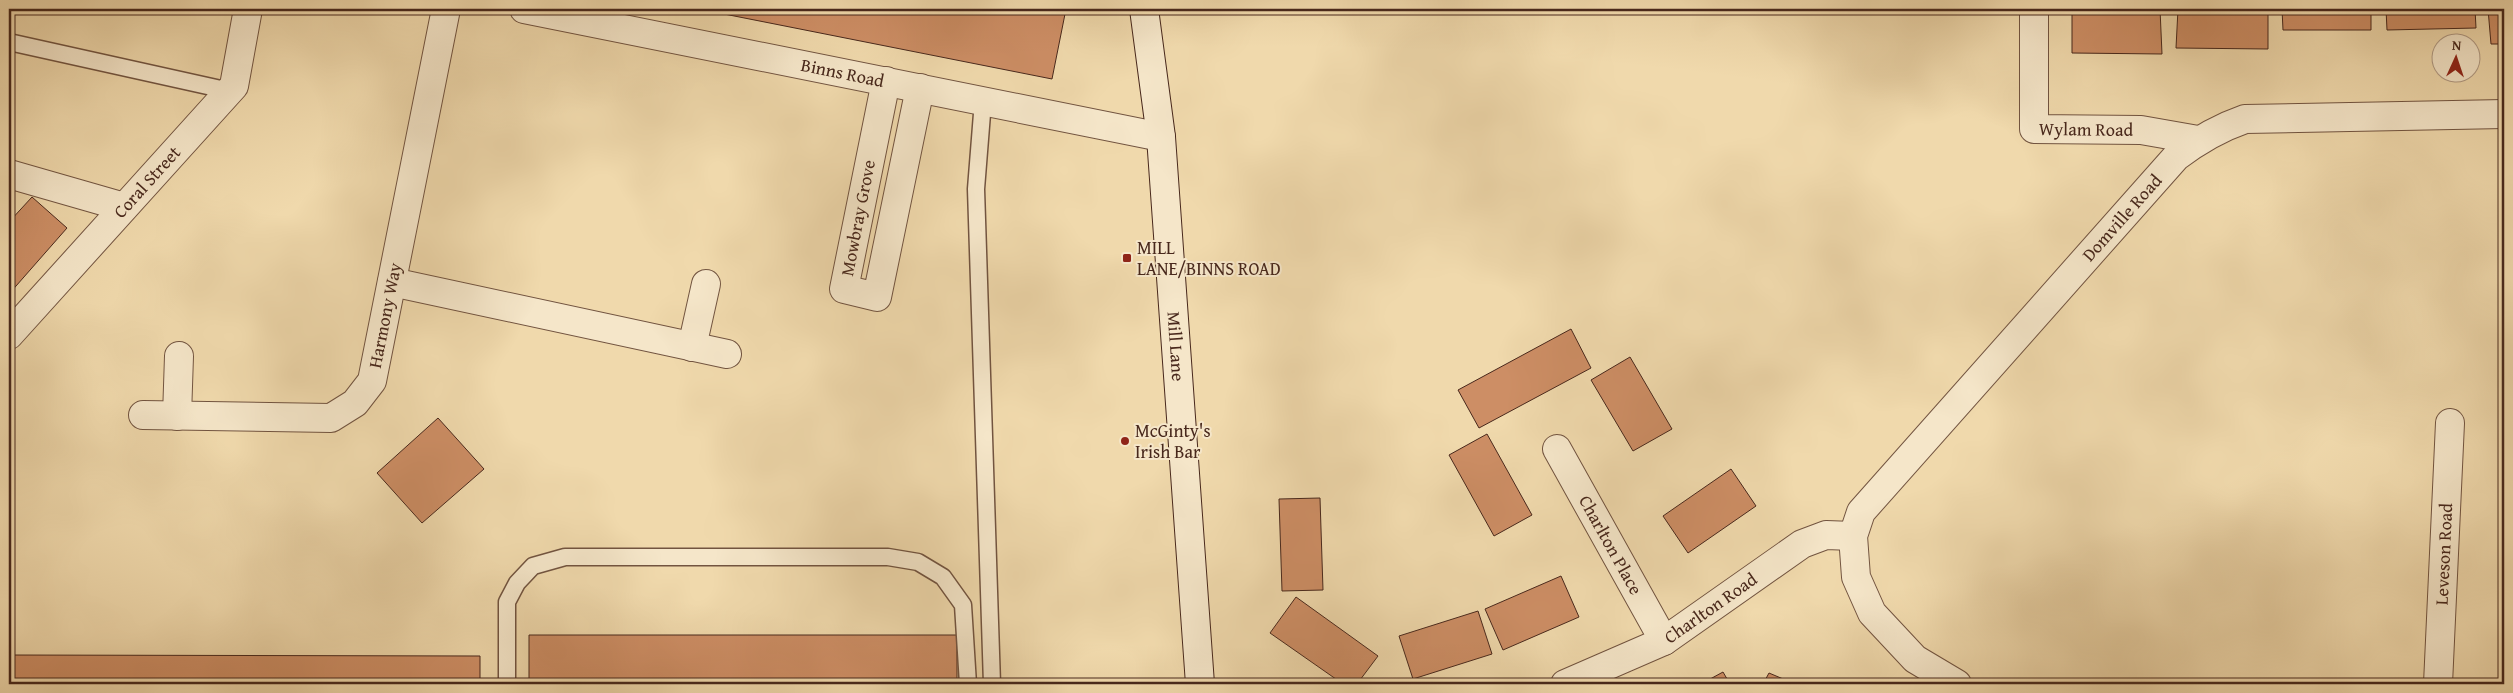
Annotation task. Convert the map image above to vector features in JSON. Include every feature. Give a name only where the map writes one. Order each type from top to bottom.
[{"type":"street","name":"Coral Street","points":[[9,336],[234,86],[248,9]]},
{"type":"street","name":"Harmony Way","points":[[142,415],[331,418],[355,403],[372,380],[446,9]]},
{"type":"street","name":"Binns Road","points":[[524,9],[1162,137]]},
{"type":"street","name":"Mill Lane","points":[[1144,9],[1162,137],[1200,684]]},
{"type":"street","name":"Wylam Road","points":[[2034,9],[2034,129],[2142,130],[2198,140]]},
{"type":"street","name":"Mowbray Grove","points":[[886,81],[844,289],[877,297],[920,88]]},
{"type":"street","name":"Domville Road","points":[[1853,536],[1861,512],[2170,164],[2198,140],[2221,127],[2245,119],[2504,114]]},
{"type":"street","points":[[9,174],[124,207]]},
{"type":"street","points":[[392,282],[727,354]]},
{"type":"street","points":[[692,347],[706,284]]},
{"type":"street","points":[[177,416],[178,356]]},
{"type":"street","name":"Leveson Road","points":[[2438,684],[2450,423]]},
{"type":"street","name":"Charlton Place","points":[[1557,449],[1664,641]]},
{"type":"street","name":"Charlton Road","points":[[1565,684],[1664,641],[1802,544],[1826,535],[1853,536]]},
{"type":"street","points":[[1853,536],[1856,577],[1872,614],[1915,659],[1958,684]]},
{"type":"lane","points":[[9,42],[230,91]]},
{"type":"lane","points":[[983,101],[976,188],[992,684]]},
{"type":"lane","points":[[506,684],[507,602],[517,583],[533,566],[565,557],[888,557],[918,562],[943,577],[963,605],[968,684]]},
{"type":"building","points":[[699,9],[1066,9],[1052,79]]},
{"type":"building","points":[[2072,9],[2160,9],[2162,54],[2072,53]]},
{"type":"building","points":[[2178,9],[2268,9],[2268,49],[2176,48]]},
{"type":"building","points":[[2282,9],[2371,9],[2371,30],[2283,30]]},
{"type":"building","points":[[2386,9],[2475,9],[2476,28],[2387,30]]},
{"type":"building","points":[[2488,9],[2504,9],[2504,44],[2491,44]]},
{"type":"building","points":[[32,197],[67,228],[9,294],[9,222]]},
{"type":"building","points":[[1571,329],[1591,368],[1479,428],[1458,390]]},
{"type":"building","points":[[1630,357],[1672,429],[1633,451],[1591,380]]},
{"type":"building","points":[[438,418],[484,469],[422,523],[377,473]]},
{"type":"building","points":[[1487,434],[1532,515],[1494,536],[1449,455]]},
{"type":"building","points":[[1731,469],[1756,506],[1688,553],[1663,516]]},
{"type":"building","points":[[1320,498],[1323,590],[1282,591],[1279,499]]},
{"type":"building","points":[[1561,576],[1579,617],[1503,650],[1485,609]]},
{"type":"building","points":[[1296,597],[1378,656],[1357,684],[1343,684],[1270,633]]},
{"type":"building","points":[[1478,611],[1492,654],[1413,679],[1399,636]]},
{"type":"building","points":[[529,635],[957,635],[957,684],[529,684]]},
{"type":"building","points":[[9,655],[480,656],[480,684],[9,684]]},
{"type":"building","points":[[1723,672],[1730,684],[1701,684]]},
{"type":"building","points":[[1769,673],[1795,684],[1763,684]]},
{"type":"place","name":"MILL LANE/BINNS ROAD","points":[[1127,258]]},
{"type":"place","name":"McGinty's Irish Bar","points":[[1125,441]]}]
